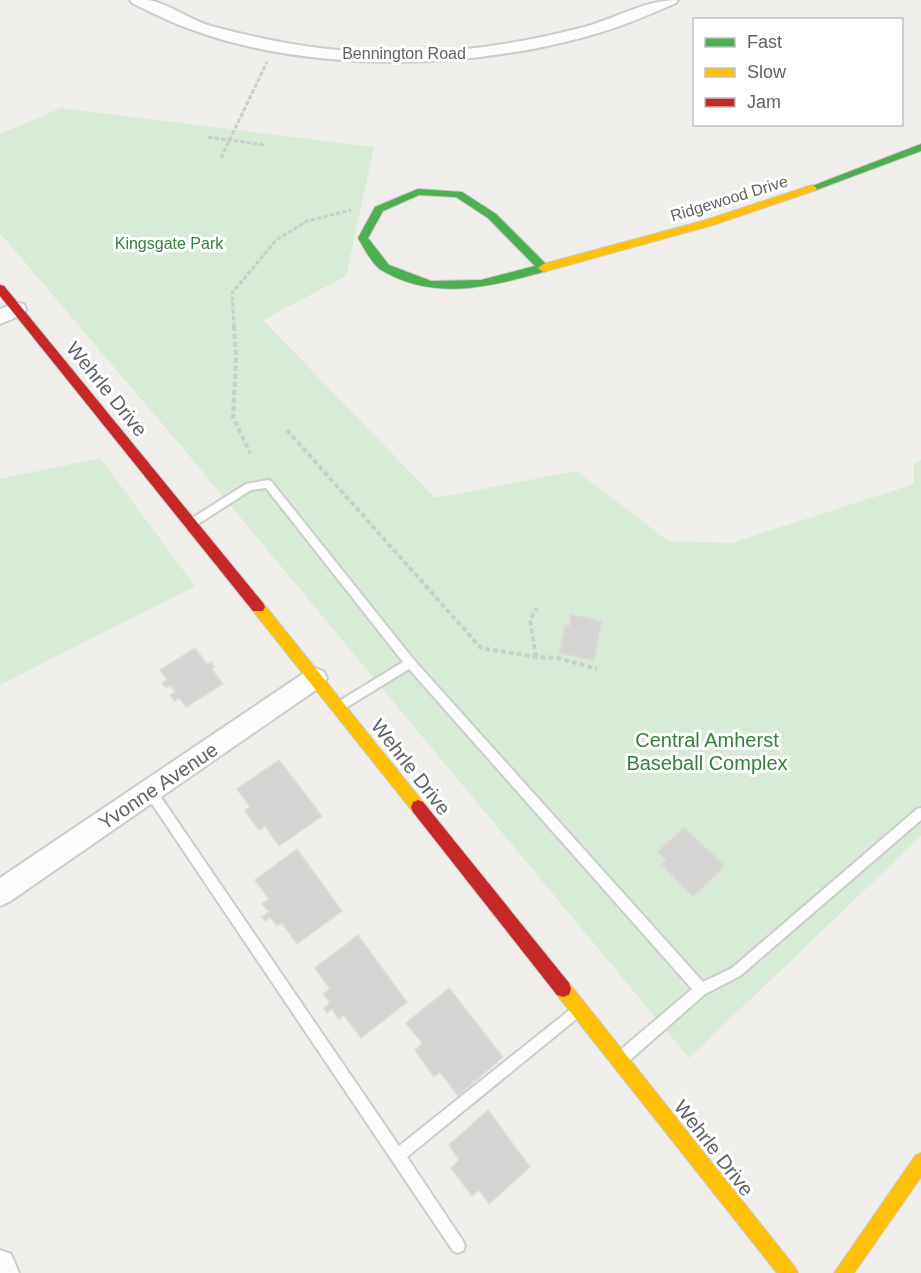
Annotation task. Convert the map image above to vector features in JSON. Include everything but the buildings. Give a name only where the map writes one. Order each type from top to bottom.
[{"type":"main road","name":"Ridgewood Drive","points":[[379,209],[363,238],[385,268],[430,285],[481,284],[708,224],[786,198],[921,147]]},
{"type":"main road","points":[[379,209],[418,192],[458,194],[492,216],[543,267]]},
{"type":"main road","name":"Wehrle Drive","points":[[0,289],[8,313],[192,523],[789,1273]]},
{"type":"main road","points":[[843,1273],[921,1162]]},
{"type":"street","name":"Bennington Road","points":[[137,0],[206,28],[275,46],[376,56],[468,54],[513,48],[596,30],[639,15],[671,0]]},
{"type":"street","name":"Yvonne Avenue","points":[[0,893],[315,678]]},
{"type":"street","points":[[0,1265],[4,1273]]},
{"type":"lane","points":[[192,523],[249,487],[268,484],[410,663],[701,990]]},
{"type":"lane","points":[[339,707],[410,663]]},
{"type":"lane","points":[[150,791],[458,1246]]},
{"type":"lane","points":[[620,1060],[701,990],[736,972],[921,813]]},
{"type":"lane","points":[[398,1156],[579,1010]]},
{"type":"path","points":[[221,158],[275,46]]},
{"type":"path","points":[[208,137],[266,145]]},
{"type":"path","points":[[250,453],[234,417],[236,359],[232,293],[276,240],[307,221],[361,207],[379,209]]},
{"type":"path","points":[[287,430],[480,648],[536,657],[558,658],[597,669]]},
{"type":"path","points":[[536,657],[530,620],[537,608]]},
{"type":"green space","name":"Central Amherst Baseball Complex","points":[[61,108],[374,147],[346,276],[263,320],[435,498],[577,471],[668,541],[732,543],[914,484],[914,464],[921,460],[921,836],[689,1058],[187,453],[0,233],[0,134]]},
{"type":"green space","points":[[100,458],[195,586],[0,685],[0,479]]},
{"type":"traffic: fast","points":[[812,188],[921,147]]},
{"type":"traffic: fast","points":[[418,192],[458,194],[492,216],[543,268],[481,284],[430,285],[385,268],[363,238],[379,209],[418,192]]},
{"type":"traffic: slow","points":[[543,268],[709,223],[812,188]]},
{"type":"traffic: slow","points":[[258,607],[418,807]]},
{"type":"traffic: slow","points":[[563,989],[789,1273]]},
{"type":"traffic: slow","points":[[843,1273],[921,1162]]},
{"type":"traffic: jam","points":[[0,289],[258,607]]},
{"type":"traffic: jam","points":[[418,807],[563,989]]},
{"type":"park label","name":"Kingsgate Park","points":[[169,243]]}]
